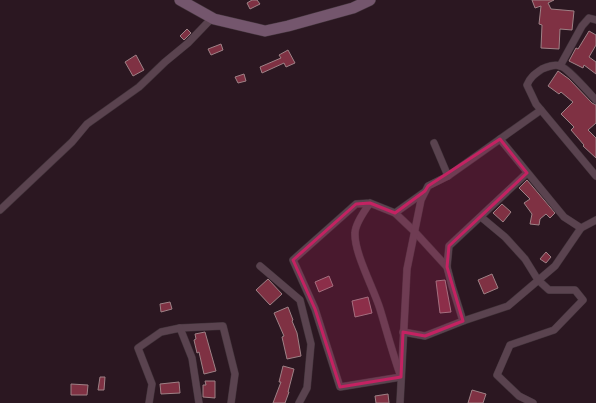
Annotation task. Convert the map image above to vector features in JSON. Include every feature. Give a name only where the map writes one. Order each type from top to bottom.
[{"type":"main road","points":[[180,0],[212,18],[235,25],[265,31],[353,8],[370,0]]},
{"type":"street","points":[[0,210],[72,142],[87,124],[139,86],[188,43],[212,18]]},
{"type":"street","points":[[560,66],[582,26],[589,18],[596,20]]},
{"type":"street","points":[[596,100],[566,70],[560,66],[545,67],[534,75],[527,85],[536,104],[596,176]]},
{"type":"street","points":[[400,403],[406,269],[421,200],[425,191],[428,186],[448,176],[541,110]]},
{"type":"street","points":[[500,139],[564,217],[581,228]]},
{"type":"street","points":[[434,144],[448,176]]},
{"type":"street","points":[[463,321],[457,304],[448,267],[449,246],[527,173]]},
{"type":"street","points":[[395,213],[425,191]]},
{"type":"street","points":[[401,377],[340,387],[315,309],[293,260],[356,204],[370,203],[395,213],[448,267]]},
{"type":"street","points":[[370,203],[362,215],[355,232],[358,251],[380,308],[390,346],[401,377]]},
{"type":"street","points":[[481,216],[505,237],[525,259],[538,280],[549,290],[575,290],[583,300],[554,330],[510,345],[497,375],[519,396],[533,403]]},
{"type":"street","points":[[402,332],[425,336],[508,306],[555,266],[581,228],[596,220]]},
{"type":"street","points":[[260,266],[300,300],[311,344],[307,388],[299,403]]},
{"type":"street","points":[[149,403],[152,384],[138,348],[161,332],[180,328],[223,326],[235,374],[231,403]]},
{"type":"street","points":[[180,328],[192,358],[199,403]]},
{"type":"highlighted area","points":[[500,139],[527,173],[449,246],[447,267],[463,321],[425,336],[403,332],[401,377],[340,387],[315,309],[293,260],[356,204],[370,203],[395,213],[425,191],[428,186]]},
{"type":"building","points":[[252,0],[257,0],[260,4],[250,9],[247,3]]},
{"type":"building","points":[[532,0],[554,0],[548,3],[551,9],[574,11],[572,30],[560,29],[559,49],[541,48],[542,25],[539,24],[541,6],[535,8]]},
{"type":"building","points":[[187,29],[191,33],[184,40],[180,36]]},
{"type":"building","points":[[589,31],[596,35],[596,45],[589,57],[596,62],[596,74],[584,65],[583,68],[569,61],[576,48],[578,49]]},
{"type":"building","points":[[221,44],[223,50],[211,55],[208,49]]},
{"type":"building","points":[[288,50],[295,63],[286,67],[284,63],[262,73],[260,67],[281,58],[279,55]]},
{"type":"building","points":[[136,55],[144,70],[133,76],[125,62]]},
{"type":"building","points":[[558,71],[569,79],[592,103],[596,105],[596,123],[588,130],[596,138],[596,158],[583,146],[584,145],[571,130],[574,127],[561,114],[573,102],[561,92],[559,94],[548,86]]},
{"type":"building","points":[[244,74],[246,81],[238,83],[235,77]]},
{"type":"building","points":[[527,180],[555,213],[550,218],[546,214],[540,219],[539,225],[530,224],[532,214],[524,203],[530,199],[519,188]]},
{"type":"building","points":[[502,204],[511,212],[503,222],[493,213]]},
{"type":"building","points":[[546,252],[551,257],[546,263],[540,259]]},
{"type":"building","points":[[492,274],[498,288],[484,294],[478,280]]},
{"type":"building","points":[[329,276],[333,286],[319,292],[315,282]]},
{"type":"building","points":[[268,279],[282,294],[270,305],[256,290]]},
{"type":"building","points":[[445,280],[451,312],[440,313],[436,281]]},
{"type":"building","points":[[368,297],[372,313],[355,317],[352,301]]},
{"type":"building","points":[[170,302],[172,309],[161,312],[160,304]]},
{"type":"building","points":[[288,307],[297,333],[301,356],[287,359],[282,337],[284,336],[274,313]]},
{"type":"building","points":[[205,332],[216,371],[204,374],[199,352],[197,353],[194,340],[196,339],[195,334]]},
{"type":"building","points":[[283,366],[294,369],[289,392],[285,403],[273,403],[281,382],[279,382]]},
{"type":"building","points":[[100,377],[105,377],[104,390],[98,390]]},
{"type":"building","points":[[205,381],[215,381],[215,398],[203,397],[203,385],[206,385]]},
{"type":"building","points":[[179,382],[180,393],[161,394],[160,384]]},
{"type":"building","points":[[71,384],[88,385],[87,395],[71,395]]},
{"type":"building","points":[[472,390],[486,394],[483,403],[468,403]]},
{"type":"building","points":[[388,394],[389,403],[376,403],[375,396]]}]
